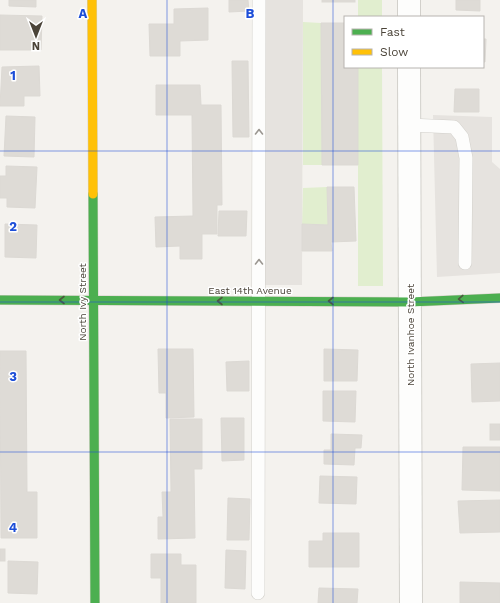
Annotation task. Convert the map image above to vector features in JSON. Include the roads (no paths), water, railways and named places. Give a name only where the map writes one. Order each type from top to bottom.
[{"type":"street","name":"North Ivy Street","points":[[92,0],[95,603]]},
{"type":"street","points":[[409,0],[409,16]]},
{"type":"street","name":"North Ivanhoe Street","points":[[409,68],[411,603]]},
{"type":"street","name":"East 14th Avenue","points":[[0,300],[410,302],[500,298]]},
{"type":"lane","points":[[258,593],[259,0]]},
{"type":"lane","points":[[409,124],[454,127],[462,137],[466,158],[465,263]]}]
